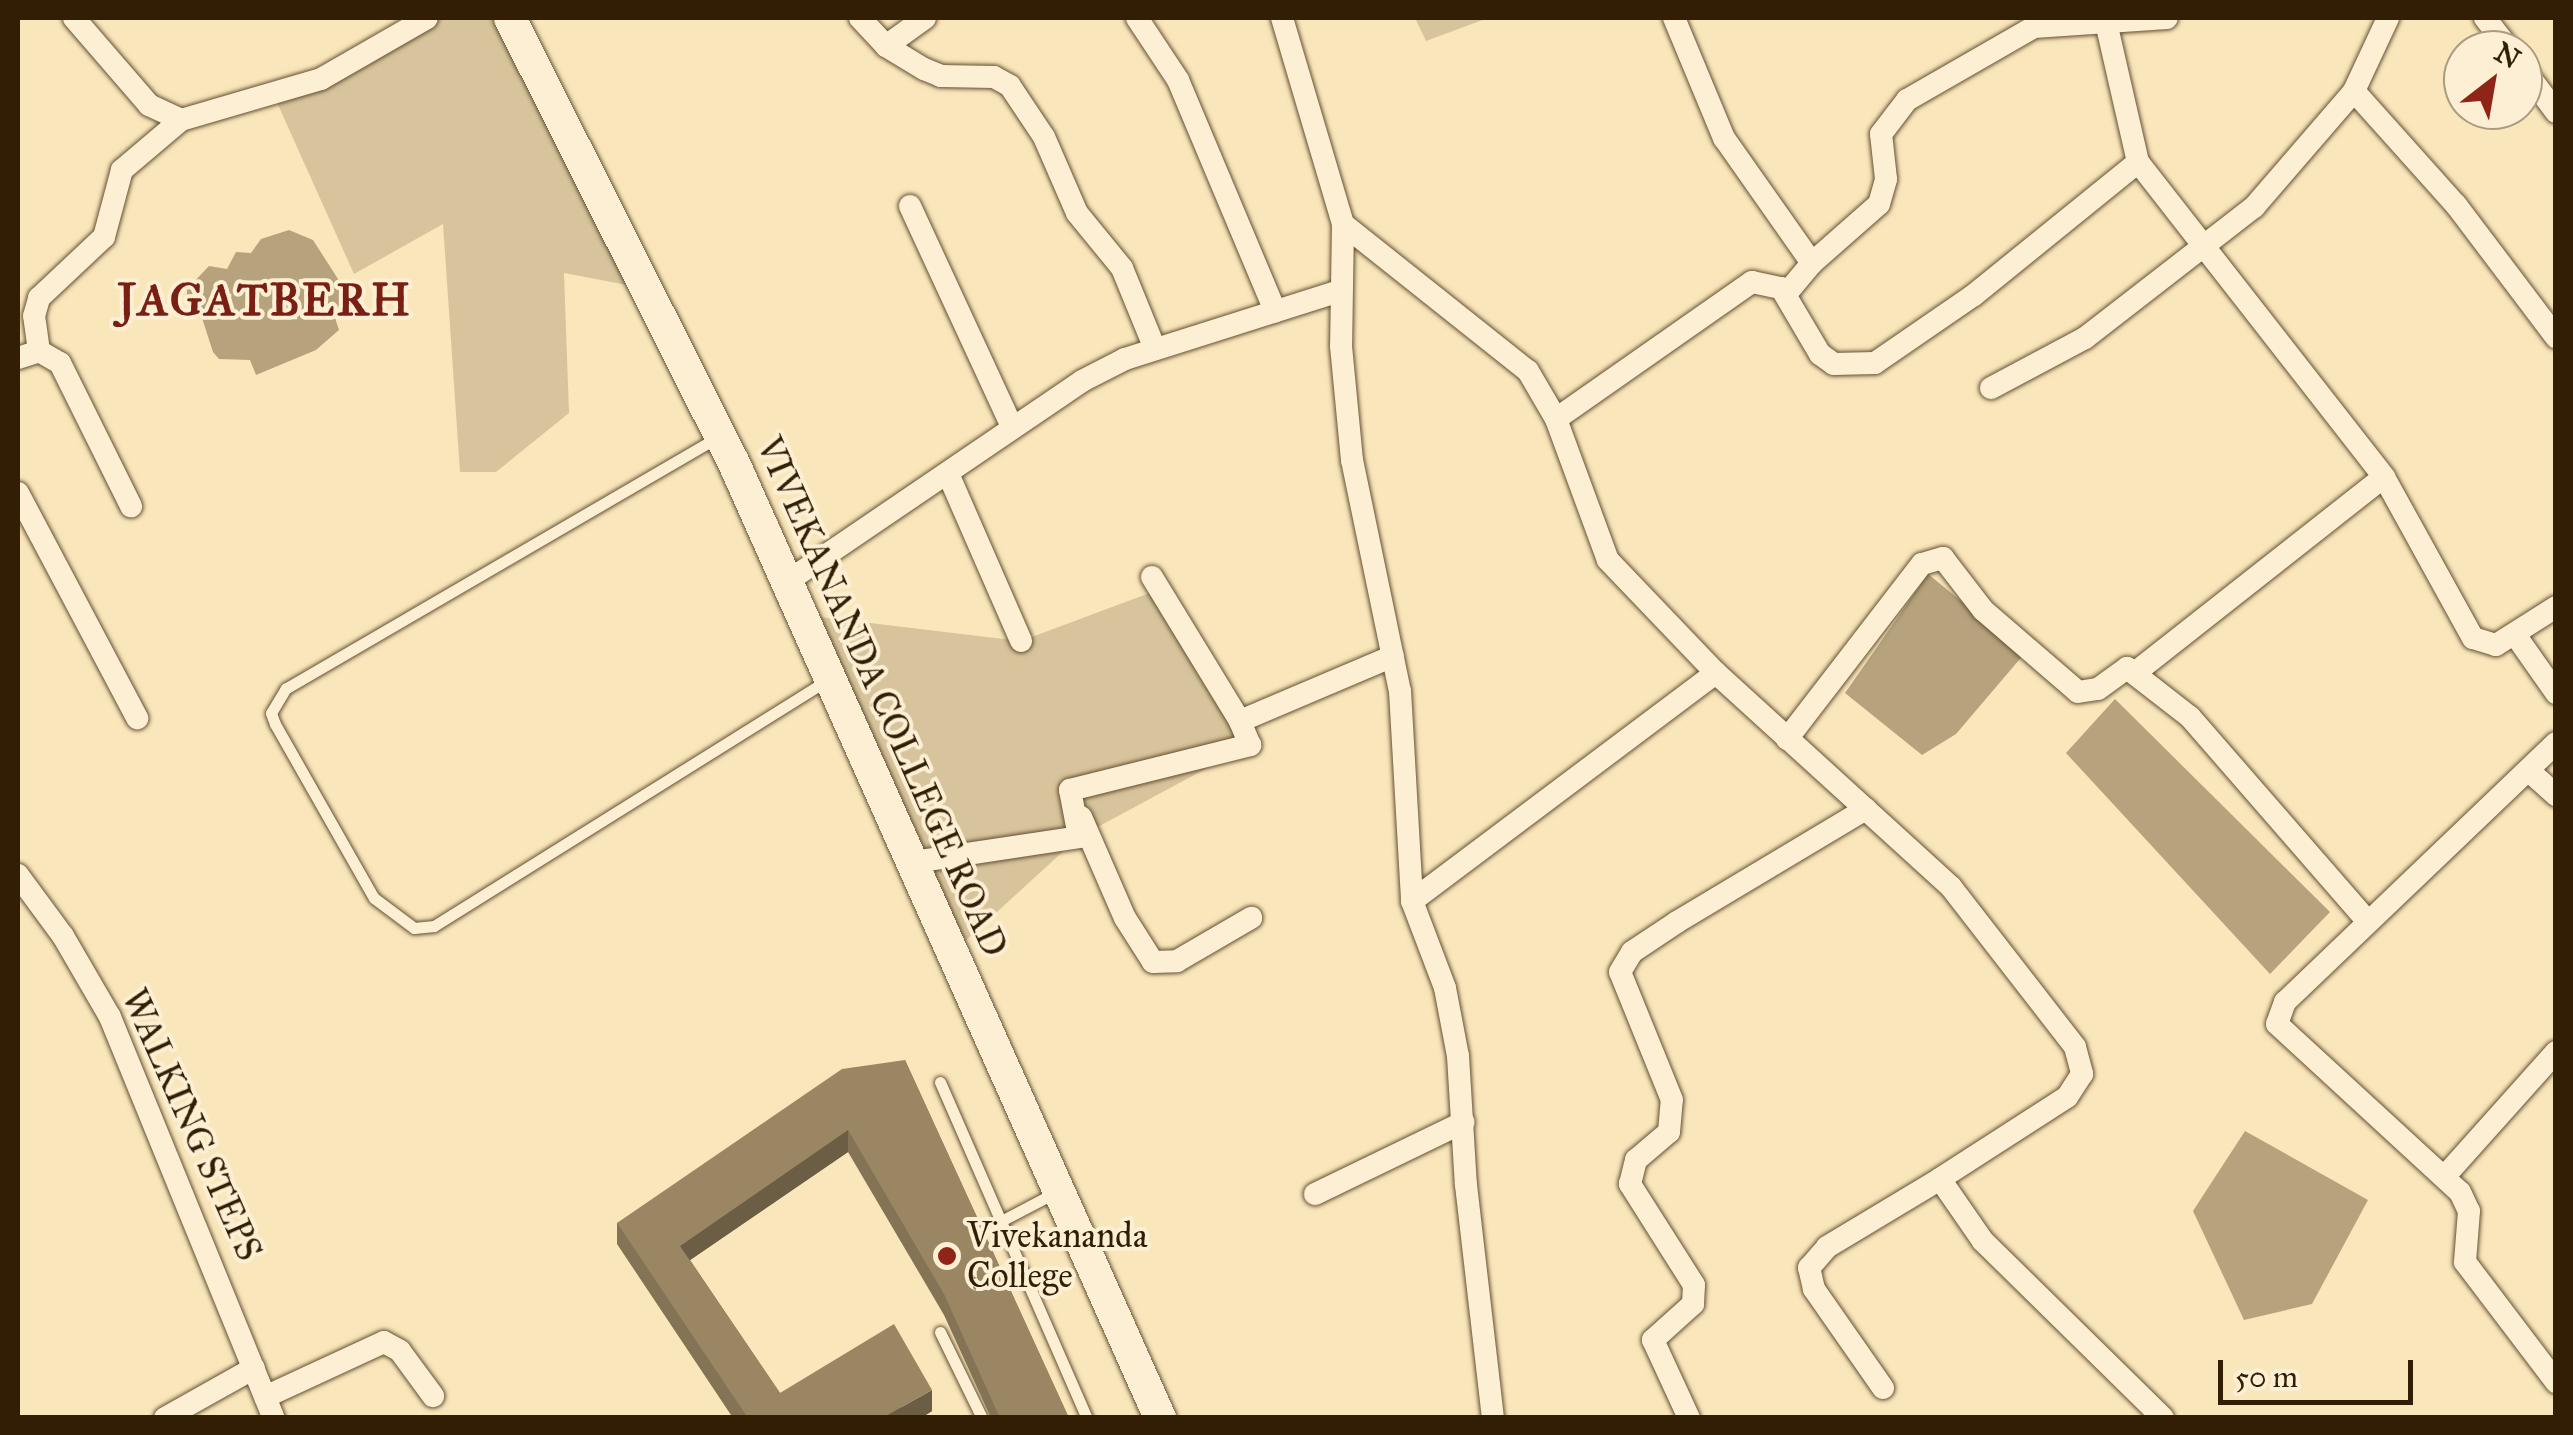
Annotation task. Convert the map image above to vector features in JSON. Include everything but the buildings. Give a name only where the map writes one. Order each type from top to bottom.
[{"type":"street","points":[[74,18],[149,105],[182,120]]},
{"type":"street","points":[[131,506],[60,364],[28,355],[39,298],[104,237],[122,170],[182,120],[321,79],[427,18]]},
{"type":"street","name":"VIVEKANANDA COLLEGE ROAD","points":[[510,18],[720,436],[788,581],[1160,1418]]},
{"type":"street","points":[[860,18],[886,46],[941,76],[994,77],[1010,86],[1044,137],[1077,212],[1122,268],[1154,349]]},
{"type":"street","points":[[886,46],[925,18]]},
{"type":"street","points":[[1137,18],[1178,80],[1275,311]]},
{"type":"street","points":[[1282,18],[1343,224],[1340,290],[1352,460],[1393,656],[1412,901],[1450,1007],[1493,1418]]},
{"type":"street","points":[[1674,18],[1724,138],[1812,263]]},
{"type":"street","points":[[1786,294],[1812,263],[1879,204],[1886,179],[1881,134],[1908,100],[2034,26],[2167,18]]},
{"type":"street","points":[[1992,388],[2085,338],[2155,278],[2205,248],[2312,146],[2354,91],[2388,18]]},
{"type":"street","points":[[2105,19],[2138,162],[2384,476],[2472,638],[2496,645],[2516,636],[2556,607]]},
{"type":"street","points":[[2354,91],[2420,161],[2556,337]]},
{"type":"street","points":[[1556,419],[1752,282],[1768,282],[1786,294],[1820,354],[1849,368],[1874,362],[1946,317],[2138,162]]},
{"type":"street","points":[[910,206],[1012,428]]},
{"type":"street","points":[[1343,224],[1528,371],[1556,419],[1608,560],[1716,673],[1866,809],[1984,927],[2075,1047],[2082,1074],[2067,1097],[1827,1247],[1808,1268],[1814,1289],[1883,1388]]},
{"type":"street","points":[[788,581],[949,476],[1082,381],[1154,349],[1340,290]]},
{"type":"street","points":[[949,476],[1021,641]]},
{"type":"street","points":[[2136,672],[2384,476]]},
{"type":"street","points":[[18,493],[136,718]]},
{"type":"street","points":[[1787,739],[1932,557],[1943,558],[1983,610],[2078,692],[2098,690],[2118,670],[2136,672],[2226,754],[2368,922]]},
{"type":"street","points":[[1070,790],[1250,744],[1240,721],[1152,577]]},
{"type":"street","points":[[2516,636],[2556,692]]},
{"type":"street","points":[[1240,721],[1393,656]]},
{"type":"street","points":[[1412,901],[1716,673]]},
{"type":"street","points":[[2556,742],[2285,1002],[2277,1024],[2308,1059],[2446,1176],[2469,1211],[2465,1262],[2556,1382]]},
{"type":"street","points":[[2528,770],[2556,795]]},
{"type":"street","points":[[914,862],[1078,837],[1070,790]]},
{"type":"street","points":[[1070,790],[1124,918],[1153,962],[1177,961],[1252,918]]},
{"type":"street","points":[[1689,1418],[1653,1340],[1693,1304],[1694,1285],[1630,1184],[1636,1160],[1669,1132],[1672,1100],[1620,972],[1632,952],[1677,922],[1866,809]]},
{"type":"street","name":"WALKING STEPS","points":[[18,875],[63,936],[110,1017],[270,1407]]},
{"type":"street","points":[[2446,1176],[2556,1052]]},
{"type":"street","points":[[1315,1194],[1464,1122]]},
{"type":"street","points":[[1940,1179],[1983,1240],[2163,1418]]},
{"type":"street","points":[[270,1407],[384,1342],[400,1351],[433,1396]]},
{"type":"street","points":[[165,1418],[254,1368]]},
{"type":"lane","points":[[720,436],[286,688],[271,713],[275,724],[374,898],[414,928],[434,926],[832,678]]},
{"type":"lane","points":[[940,1082],[1087,1418]]},
{"type":"lane","points":[[1003,1220],[1060,1190]]},
{"type":"lane","points":[[940,1332],[982,1418]]},
{"type":"shaded area","points":[[433,18],[503,18],[648,289],[564,273],[569,413],[496,472],[460,472],[443,224],[354,274],[275,98]]},
{"type":"shaded area","points":[[1415,18],[1488,18],[1426,41]]},
{"type":"shaded area","points":[[289,230],[313,240],[338,279],[344,295],[334,315],[339,330],[316,350],[256,375],[250,360],[219,359],[213,352],[202,318],[187,317],[187,289],[209,266],[227,269],[236,252],[251,253],[261,239]]},
{"type":"shaded area","points":[[1928,574],[2025,653],[1956,734],[1922,755],[1845,693]]},
{"type":"shaded area","points":[[1155,591],[1250,745],[1079,837],[952,953],[803,615],[1021,641]]},
{"type":"shaded area","points":[[2115,699],[2330,912],[2270,974],[2066,753]]},
{"type":"shaded area","points":[[2245,1131],[2368,1200],[2312,1304],[2244,1320],[2193,1211]]},
{"type":"place","name":"Vivekananda College","points":[[947,1256]]},
{"type":"district","name":"JAGATBERH","points":[[265,300]]}]
